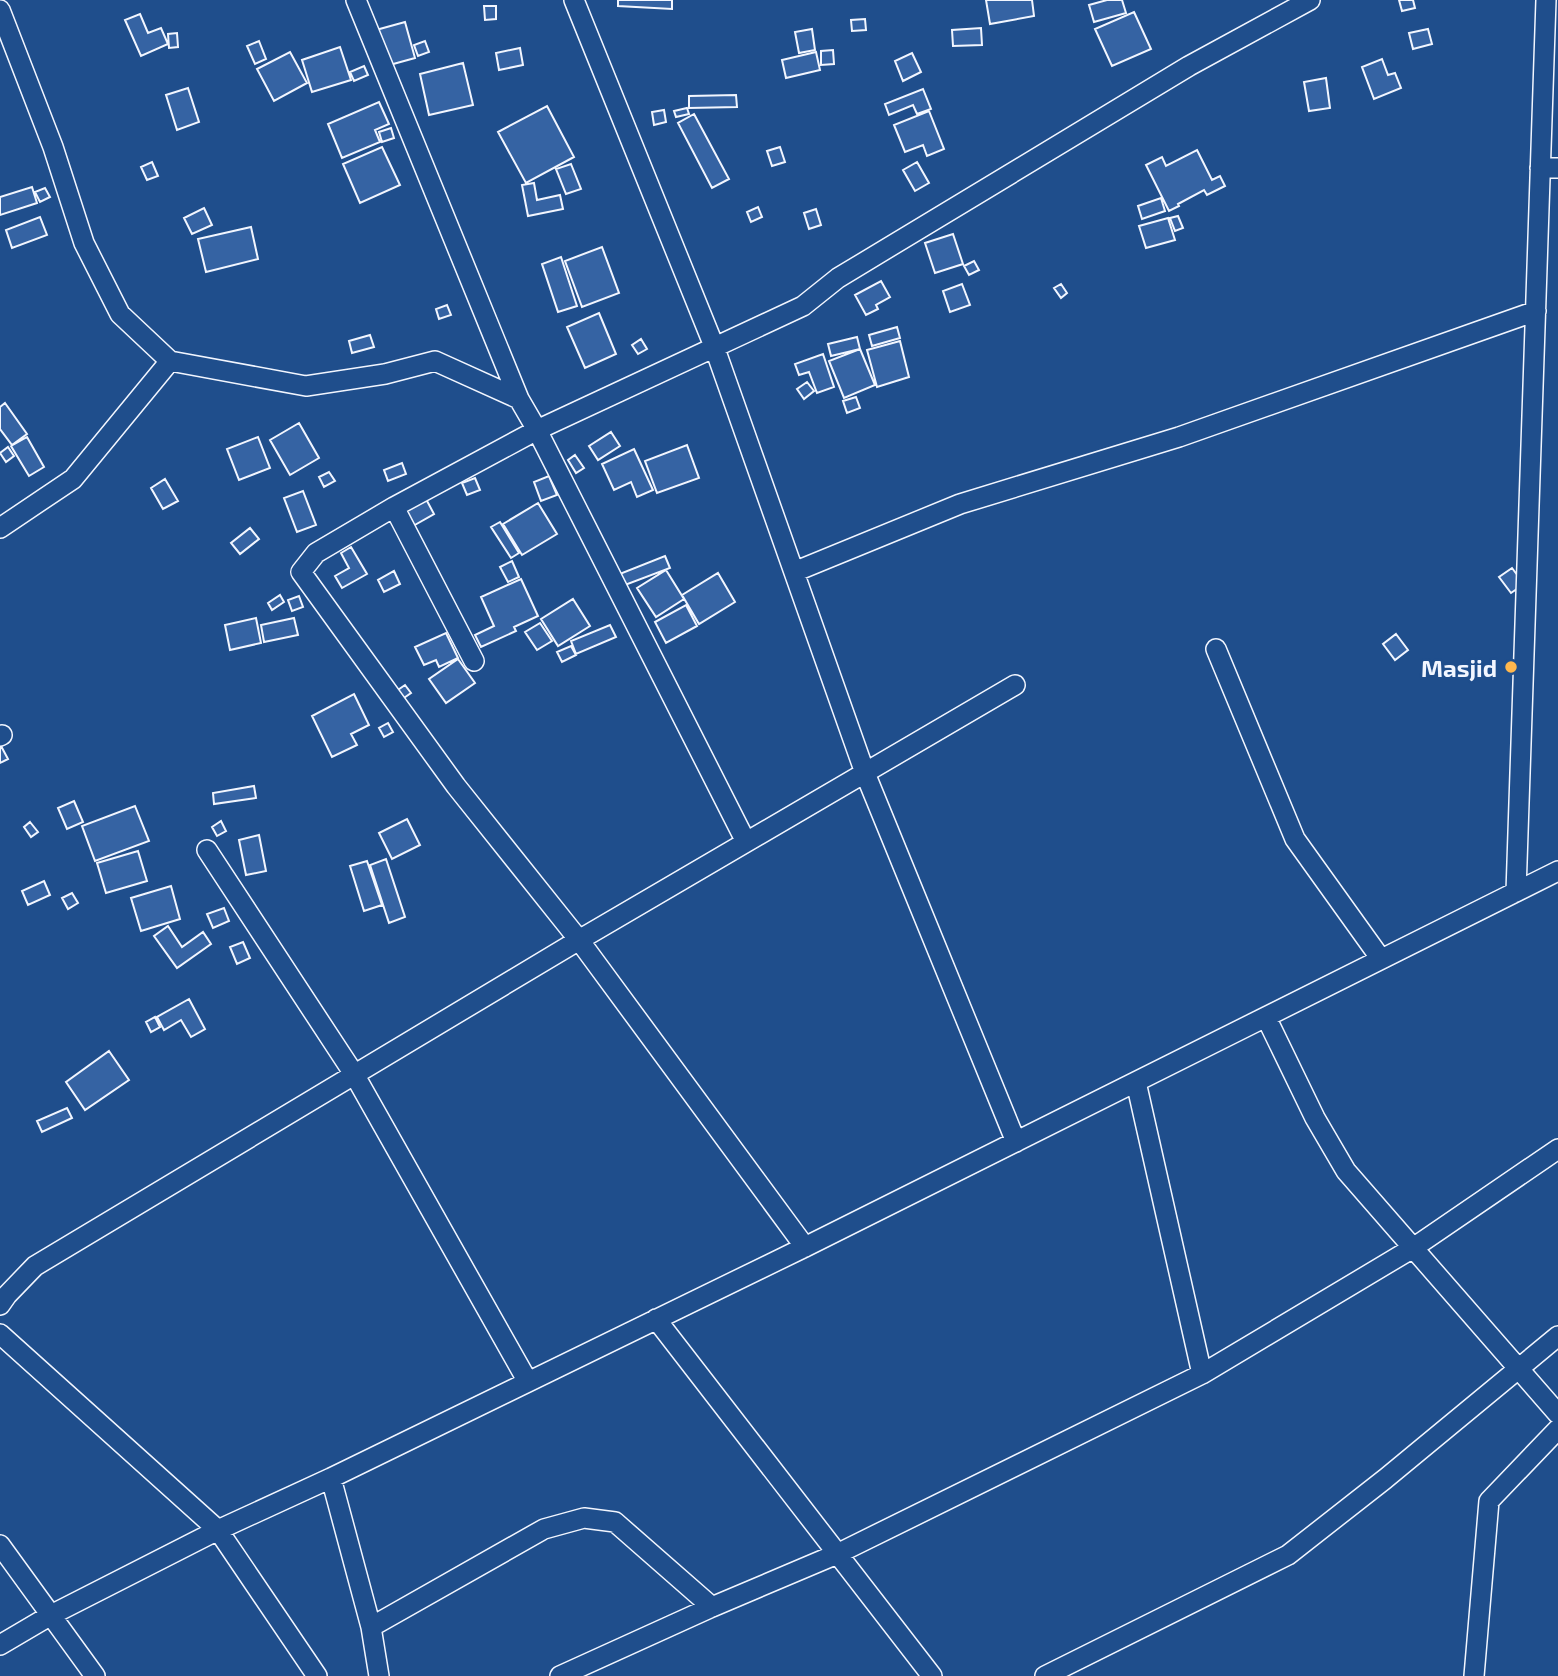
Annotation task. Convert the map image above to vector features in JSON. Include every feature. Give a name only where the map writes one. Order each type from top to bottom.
[{"type":"street","points":[[356,0],[519,399],[747,842]]},
{"type":"street","points":[[574,0],[714,346],[865,772],[1016,1142]]},
{"type":"street","points":[[806,1247],[579,940],[456,786],[301,572],[316,553],[394,507],[537,430],[803,306],[838,278],[1189,66],[1310,0]]},
{"type":"street","points":[[1516,892],[1535,311],[1549,168],[1546,0]]},
{"type":"street","points":[[0,10],[53,147],[84,243],[120,314],[170,360],[306,386],[385,374],[435,361],[519,399]]},
{"type":"street","points":[[794,572],[960,504],[1179,437],[1535,311]]},
{"type":"street","points":[[1,525],[73,479],[170,360]]},
{"type":"street","points":[[394,507],[474,661]]},
{"type":"street","points":[[1216,649],[1295,839],[1381,959]]},
{"type":"street","points":[[0,1305],[35,1266],[579,940],[1015,685]]},
{"type":"street","points":[[207,850],[354,1074],[528,1382]]},
{"type":"street","points":[[0,1645],[51,1615],[218,1530],[331,1478],[806,1247],[1558,871]]},
{"type":"street","points":[[1266,1017],[1315,1118],[1346,1171],[1558,1414]]},
{"type":"street","points":[[1136,1082],[1202,1374]]},
{"type":"street","points":[[560,1676],[837,1554],[1202,1374],[1413,1248],[1558,1149]]},
{"type":"street","points":[[656,1319],[932,1676]]},
{"type":"street","points":[[0,1335],[218,1530],[317,1676]]},
{"type":"street","points":[[1045,1676],[1288,1555],[1558,1336]]},
{"type":"street","points":[[1475,1676],[1489,1501],[1558,1429]]},
{"type":"street","points":[[331,1478],[371,1626],[379,1676]]},
{"type":"street","points":[[371,1626],[544,1529],[584,1518],[615,1522],[712,1607]]},
{"type":"street","points":[[0,1545],[95,1676]]},
{"type":"building","points":[[618,0],[672,0],[672,9],[618,6]]},
{"type":"building","points":[[986,0],[1032,0],[1034,16],[990,24]]},
{"type":"building","points":[[1107,0],[1122,0],[1126,13],[1094,22],[1089,5]]},
{"type":"building","points":[[1399,0],[1413,0],[1415,8],[1402,11]]},
{"type":"building","points":[[484,6],[496,6],[496,19],[485,20]]},
{"type":"building","points":[[1134,12],[1151,49],[1112,66],[1095,29]]},
{"type":"building","points":[[140,14],[148,33],[161,28],[168,44],[141,56],[125,20]]},
{"type":"building","points":[[865,19],[866,30],[852,31],[851,20]]},
{"type":"building","points":[[405,22],[415,58],[386,66],[376,30]]},
{"type":"building","points":[[981,28],[982,45],[953,46],[952,30]]},
{"type":"building","points":[[812,29],[815,50],[799,53],[795,32]]},
{"type":"building","points":[[1428,29],[1432,44],[1413,49],[1409,33]]},
{"type":"building","points":[[177,33],[178,47],[169,48],[168,34]]},
{"type":"building","points":[[259,41],[266,59],[255,64],[247,46]]},
{"type":"building","points":[[425,41],[429,52],[418,56],[414,45]]},
{"type":"building","points":[[340,47],[351,80],[312,92],[302,60]]},
{"type":"building","points":[[520,48],[523,65],[499,70],[496,53]]},
{"type":"building","points":[[833,50],[834,64],[821,65],[821,51]]},
{"type":"building","points":[[290,52],[307,83],[274,101],[257,69]]},
{"type":"building","points":[[816,52],[820,70],[786,78],[782,60]]},
{"type":"building","points":[[912,53],[921,72],[903,81],[895,61]]},
{"type":"building","points":[[1382,59],[1388,75],[1395,73],[1401,88],[1374,99],[1362,67]]},
{"type":"building","points":[[463,63],[473,105],[429,115],[420,74]]},
{"type":"building","points":[[364,66],[368,75],[354,81],[350,72]]},
{"type":"building","points":[[1326,78],[1330,108],[1309,111],[1304,82]]},
{"type":"building","points":[[188,88],[199,122],[177,130],[166,95]]},
{"type":"building","points":[[923,89],[931,109],[917,114],[913,105],[889,115],[885,104]]},
{"type":"building","points":[[736,95],[737,107],[689,108],[689,96]]},
{"type":"building","points":[[379,102],[389,124],[375,130],[380,142],[342,158],[328,124]]},
{"type":"building","points":[[547,106],[574,157],[526,183],[498,132]]},
{"type":"building","points":[[687,108],[689,114],[676,117],[674,111]]},
{"type":"building","points":[[664,110],[666,122],[654,125],[652,112]]},
{"type":"building","points":[[929,111],[944,149],[927,156],[923,145],[905,152],[894,125]]},
{"type":"building","points":[[694,114],[729,179],[712,188],[678,123]]},
{"type":"building","points":[[391,128],[394,138],[382,142],[379,132]]},
{"type":"building","points":[[382,147],[400,185],[360,203],[343,164]]},
{"type":"building","points":[[780,147],[785,162],[772,166],[767,151]]},
{"type":"building","points":[[1197,150],[1212,180],[1220,176],[1225,186],[1207,195],[1204,190],[1169,211],[1146,165],[1162,157],[1166,166]]},
{"type":"building","points":[[152,162],[158,176],[147,180],[141,167]]},
{"type":"building","points":[[917,162],[929,183],[915,191],[903,170]]},
{"type":"building","points":[[571,164],[581,189],[566,194],[556,169]]},
{"type":"building","points":[[534,183],[537,200],[560,195],[563,209],[528,216],[522,185]]},
{"type":"building","points":[[32,187],[37,203],[0,215],[0,197]]},
{"type":"building","points":[[45,188],[50,197],[40,202],[35,192]]},
{"type":"building","points":[[1161,198],[1165,211],[1142,219],[1138,206]]},
{"type":"building","points":[[758,207],[762,217],[751,222],[747,212]]},
{"type":"building","points":[[204,208],[212,225],[192,234],[184,218]]},
{"type":"building","points":[[816,209],[821,225],[809,229],[804,213]]},
{"type":"building","points":[[1178,216],[1183,228],[1175,231],[1170,218]]},
{"type":"building","points":[[40,217],[47,235],[12,248],[6,230]]},
{"type":"building","points":[[1168,218],[1175,240],[1146,248],[1139,226]]},
{"type":"building","points":[[251,227],[258,259],[206,272],[198,239]]},
{"type":"building","points":[[953,234],[963,264],[935,273],[925,243]]},
{"type":"building","points":[[602,247],[619,293],[582,307],[565,261]]},
{"type":"building","points":[[561,257],[577,306],[558,312],[542,264]]},
{"type":"building","points":[[974,261],[979,270],[969,275],[964,266]]},
{"type":"building","points":[[881,281],[890,297],[876,305],[878,309],[866,315],[855,295]]},
{"type":"building","points":[[962,284],[970,305],[950,312],[943,291]]},
{"type":"building","points":[[1061,284],[1067,293],[1061,298],[1054,288]]},
{"type":"building","points":[[447,305],[451,315],[439,319],[436,309]]},
{"type":"building","points":[[599,313],[616,354],[585,368],[567,327]]},
{"type":"building","points":[[897,327],[900,338],[872,346],[869,335]]},
{"type":"building","points":[[370,335],[374,347],[352,353],[349,341]]},
{"type":"building","points":[[857,337],[860,349],[831,356],[828,344]]},
{"type":"building","points":[[641,339],[647,349],[638,354],[632,345]]},
{"type":"building","points":[[900,341],[909,377],[877,387],[867,350]]},
{"type":"building","points":[[860,349],[875,385],[844,398],[829,361]]},
{"type":"building","points":[[823,354],[834,387],[817,393],[809,372],[799,375],[795,364]]},
{"type":"building","points":[[807,382],[814,391],[804,399],[797,389]]},
{"type":"building","points":[[856,397],[860,408],[847,413],[843,401]]},
{"type":"building","points":[[5,403],[27,434],[12,445],[0,429],[0,407]]},
{"type":"building","points":[[299,423],[319,458],[290,475],[270,440]]},
{"type":"building","points":[[611,432],[620,446],[598,460],[589,446]]},
{"type":"building","points":[[27,437],[44,467],[29,476],[11,446]]},
{"type":"building","points":[[258,437],[270,468],[239,480],[227,449]]},
{"type":"building","points":[[687,445],[699,478],[657,493],[645,461]]},
{"type":"building","points":[[8,447],[14,456],[6,462],[0,453]]},
{"type":"building","points":[[634,449],[653,490],[637,497],[631,482],[614,490],[602,464]]},
{"type":"building","points":[[575,455],[584,468],[576,473],[568,460]]},
{"type":"building","points":[[402,463],[406,474],[388,481],[384,470]]},
{"type":"building","points":[[329,472],[335,481],[324,487],[319,477]]},
{"type":"building","points":[[549,476],[557,495],[541,501],[534,482]]},
{"type":"building","points":[[475,478],[480,490],[467,495],[462,483]]},
{"type":"building","points":[[165,479],[178,501],[163,509],[151,488]]},
{"type":"building","points":[[303,491],[316,525],[297,532],[284,498]]},
{"type":"building","points":[[426,499],[434,514],[413,526],[404,511]]},
{"type":"building","points":[[538,503],[557,534],[522,555],[503,524]]},
{"type":"building","points":[[500,522],[519,553],[511,558],[491,527]]},
{"type":"building","points":[[250,528],[259,539],[240,554],[231,543]]},
{"type":"building","points":[[351,547],[367,574],[342,588],[335,576],[349,568],[341,553]]},
{"type":"building","points":[[665,556],[670,568],[617,588],[612,577]]},
{"type":"building","points":[[512,561],[519,577],[508,582],[500,567]]},
{"type":"building","points":[[1512,568],[1524,584],[1511,593],[1499,577]]},
{"type":"building","points":[[666,570],[684,599],[656,617],[637,588]]},
{"type":"building","points":[[394,571],[400,584],[384,592],[378,580]]},
{"type":"building","points":[[718,573],[735,602],[699,624],[682,595]]},
{"type":"building","points":[[521,579],[538,616],[514,627],[516,631],[481,647],[475,635],[494,626],[481,597]]},
{"type":"building","points":[[280,595],[284,602],[272,610],[268,603]]},
{"type":"building","points":[[299,596],[303,607],[292,611],[288,600]]},
{"type":"building","points":[[573,599],[590,626],[558,646],[541,619]]},
{"type":"building","points":[[686,605],[697,626],[666,643],[655,622]]},
{"type":"building","points":[[256,618],[261,643],[230,650],[225,625]]},
{"type":"building","points":[[294,618],[298,635],[264,642],[261,625]]},
{"type":"building","points":[[540,623],[552,641],[537,650],[525,632]]},
{"type":"building","points":[[610,625],[616,637],[576,654],[571,641]]},
{"type":"building","points":[[446,633],[458,658],[439,667],[436,660],[424,665],[415,647]]},
{"type":"building","points":[[1396,634],[1408,650],[1395,660],[1383,644]]},
{"type":"building","points":[[571,646],[576,655],[562,662],[557,652]]},
{"type":"building","points":[[458,659],[475,683],[446,703],[429,679]]},
{"type":"building","points":[[405,685],[411,693],[401,700],[395,692]]},
{"type":"building","points":[[354,694],[369,725],[351,734],[357,745],[332,757],[312,716]]},
{"type":"building","points":[[388,723],[393,732],[384,737],[379,728]]},
{"type":"building","points":[[0,744],[8,759],[0,763]]},
{"type":"building","points":[[254,786],[256,798],[214,804],[213,793]]},
{"type":"building","points":[[74,801],[83,822],[67,829],[58,808]]},
{"type":"building","points":[[135,806],[149,841],[95,861],[82,826]]},
{"type":"building","points":[[407,819],[420,845],[392,859],[379,833]]},
{"type":"building","points":[[221,821],[226,831],[217,836],[212,827]]},
{"type":"building","points":[[30,822],[38,832],[31,837],[24,827]]},
{"type":"building","points":[[259,835],[266,871],[246,875],[239,840]]},
{"type":"building","points":[[138,851],[147,881],[106,893],[97,863]]},
{"type":"building","points":[[386,859],[405,917],[389,923],[370,865]]},
{"type":"building","points":[[367,861],[382,905],[364,911],[350,866]]},
{"type":"building","points":[[44,881],[50,895],[28,905],[22,891]]},
{"type":"building","points":[[171,886],[180,919],[141,931],[131,898]]},
{"type":"building","points":[[72,893],[78,903],[68,909],[62,898]]},
{"type":"building","points":[[224,908],[229,921],[213,928],[207,914]]},
{"type":"building","points":[[168,926],[182,947],[203,932],[211,944],[177,968],[154,936]]},
{"type":"building","points":[[243,942],[250,958],[237,964],[230,947]]},
{"type":"building","points":[[189,999],[205,1029],[191,1037],[181,1020],[164,1030],[157,1017]]},
{"type":"building","points":[[155,1017],[160,1027],[151,1032],[146,1022]]},
{"type":"building","points":[[109,1051],[129,1080],[85,1110],[66,1082]]},
{"type":"building","points":[[67,1108],[72,1118],[42,1132],[37,1121]]},
{"type":"place","name":"Masjid","points":[[1511,667]]}]
